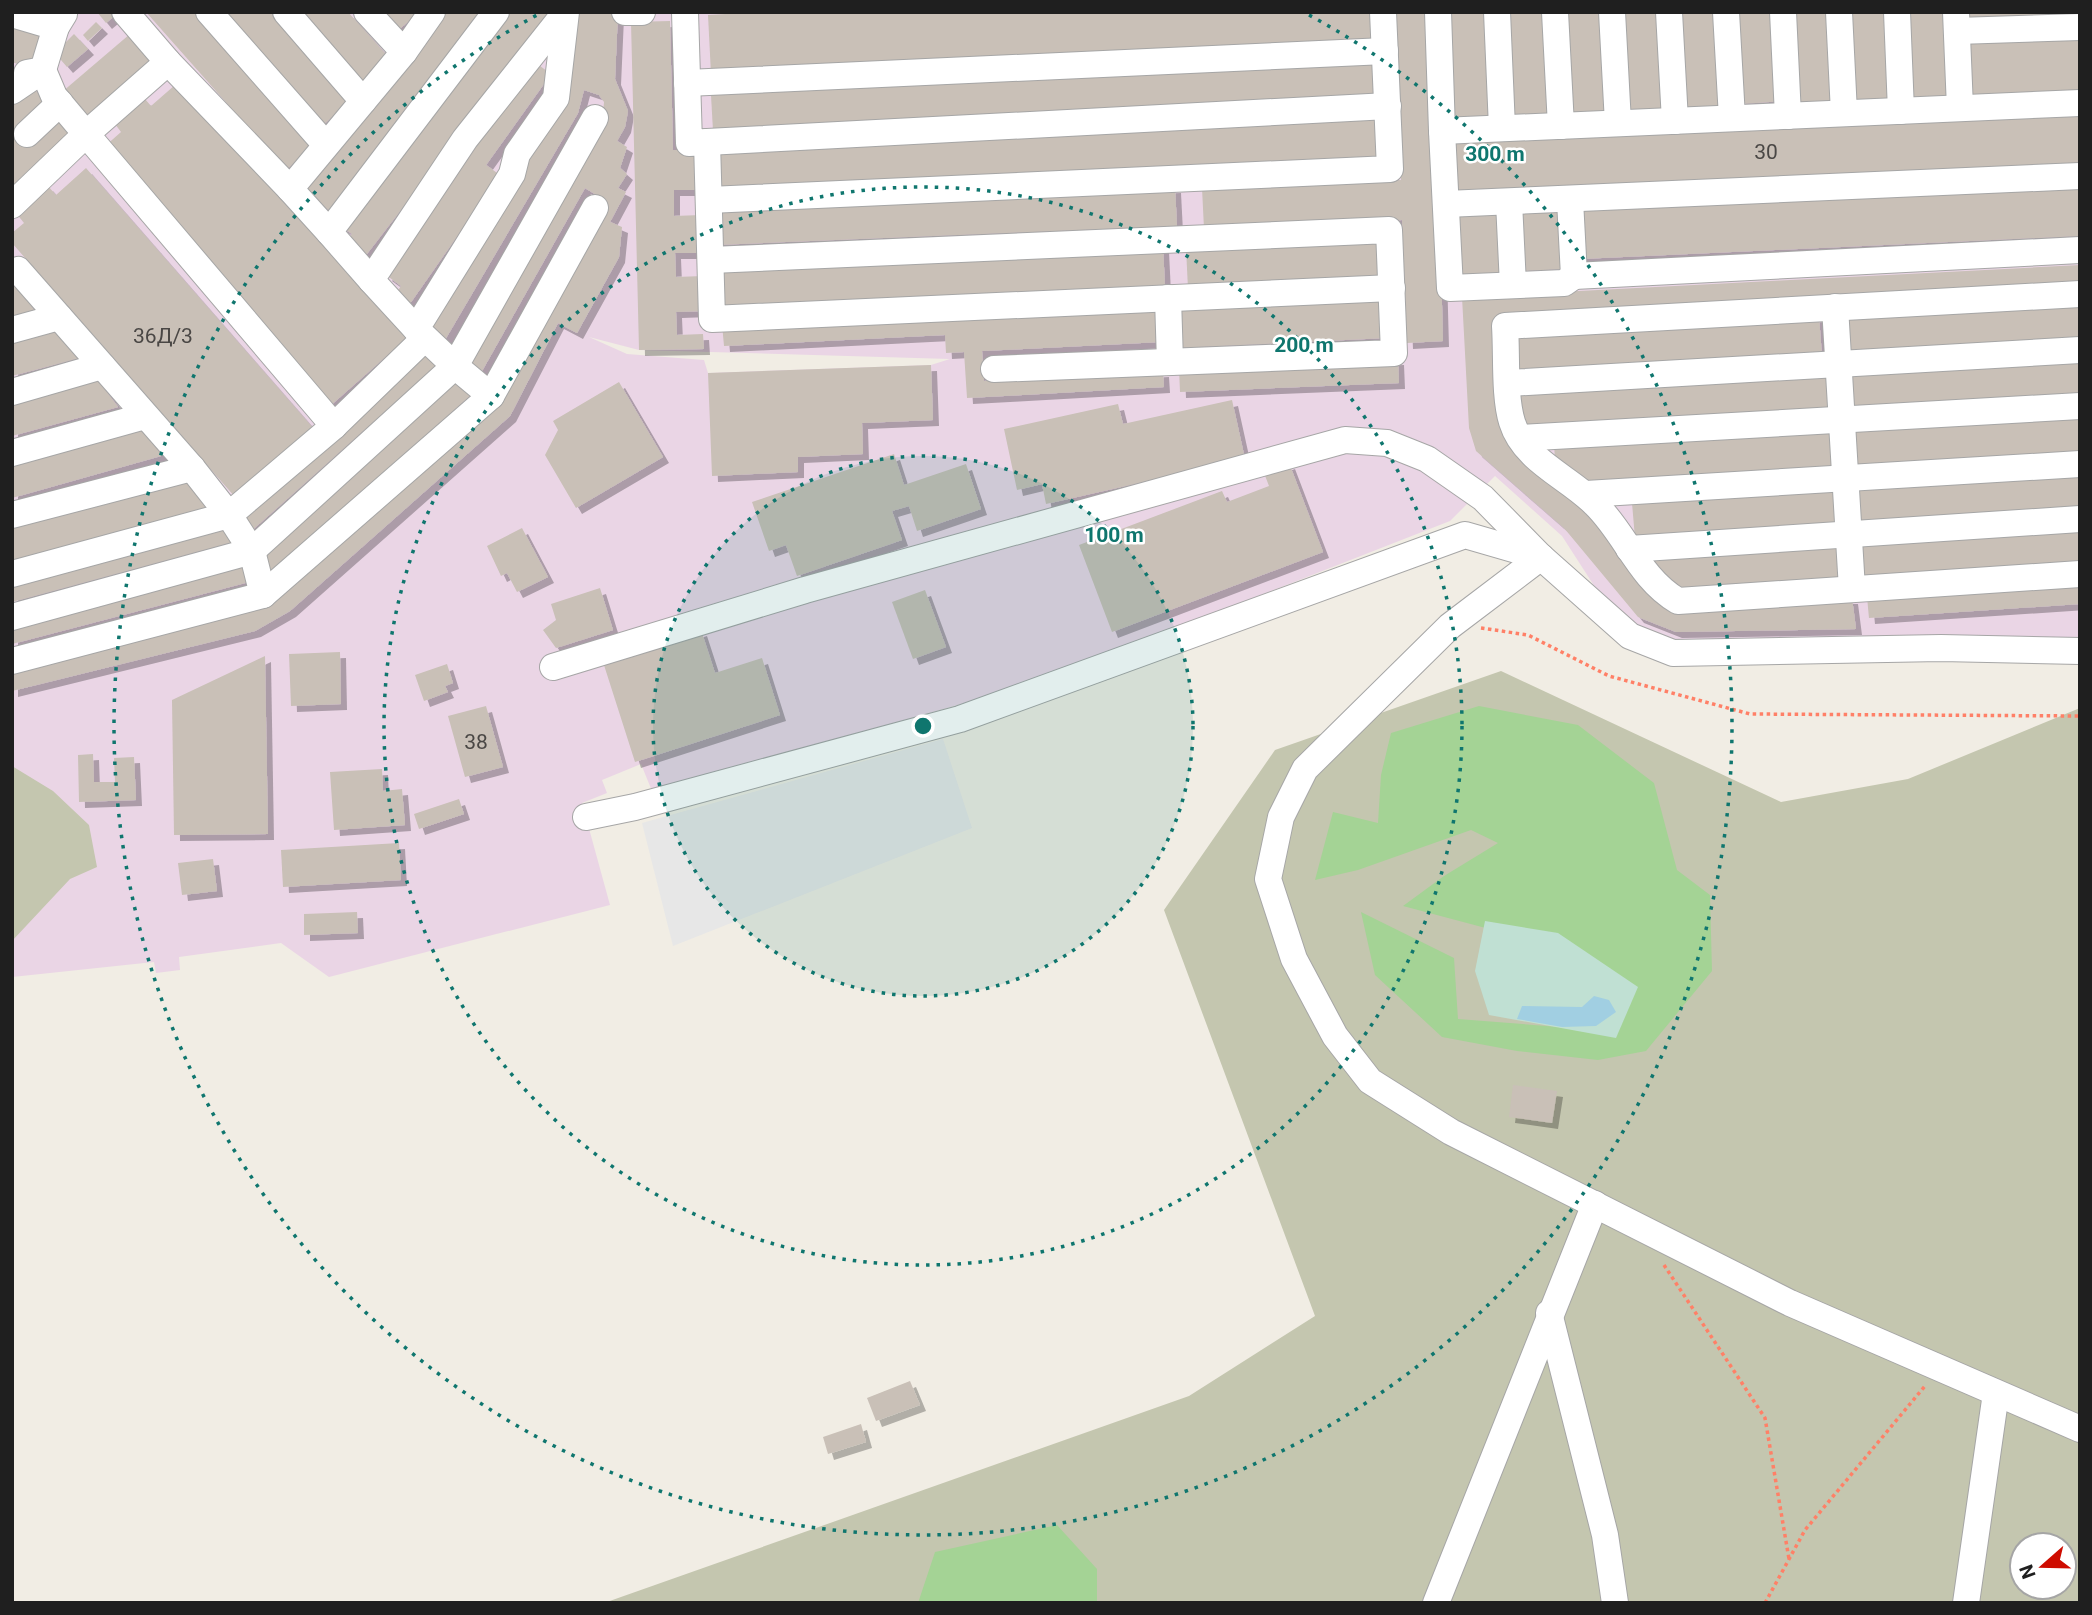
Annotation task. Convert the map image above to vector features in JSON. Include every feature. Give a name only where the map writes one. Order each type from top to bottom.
[{"type":"lane","points":[[125,12],[420,334],[491,396]]},
{"type":"lane","points":[[209,12],[326,145]]},
{"type":"lane","points":[[286,12],[363,101]]},
{"type":"lane","points":[[367,12],[404,52]]},
{"type":"lane","points":[[290,189],[404,52],[432,12]]},
{"type":"lane","points":[[329,232],[496,12]]},
{"type":"lane","points":[[371,280],[465,139],[566,12]]},
{"type":"lane","points":[[12,574],[229,515],[334,426],[420,334],[512,174],[517,154],[556,98],[566,12]]},
{"type":"lane","points":[[625,12],[642,12]]},
{"type":"lane","points":[[685,12],[689,143],[1388,106]]},
{"type":"lane","points":[[709,200],[1390,169],[1383,12]]},
{"type":"lane","points":[[1438,12],[1450,288],[1564,282],[1574,276],[2080,250]]},
{"type":"lane","points":[[1497,12],[1503,128]]},
{"type":"lane","points":[[1555,12],[1561,126]]},
{"type":"lane","points":[[1612,12],[1618,123]]},
{"type":"lane","points":[[1669,12],[1675,121]]},
{"type":"lane","points":[[1726,12],[1732,118]]},
{"type":"lane","points":[[1783,12],[1788,116]]},
{"type":"lane","points":[[1839,12],[1844,113]]},
{"type":"lane","points":[[1897,12],[1901,111]]},
{"type":"lane","points":[[12,14],[61,20],[43,71],[12,91]]},
{"type":"lane","points":[[1960,108],[1956,22],[2080,27]]},
{"type":"lane","points":[[687,83],[1385,51]]},
{"type":"lane","points":[[12,205],[86,134],[168,62]]},
{"type":"lane","points":[[43,71],[60,103],[334,426]]},
{"type":"lane","points":[[12,74],[43,71]]},
{"type":"lane","points":[[27,134],[60,103]]},
{"type":"lane","points":[[1442,131],[2080,103]]},
{"type":"lane","points":[[12,617],[252,551],[455,366],[595,118]]},
{"type":"lane","points":[[707,142],[712,319],[1392,289]]},
{"type":"lane","points":[[1446,204],[2080,176]]},
{"type":"lane","points":[[1570,200],[1574,276]]},
{"type":"lane","points":[[1508,202],[1513,285]]},
{"type":"lane","points":[[12,661],[263,595],[491,396],[594,208]]},
{"type":"lane","points":[[711,260],[1389,230],[1394,353],[994,369]]},
{"type":"lane","points":[[14,268],[192,468],[229,515],[252,551],[263,595]]},
{"type":"lane","points":[[2080,294],[1504,326],[1512,423],[1521,438],[1540,460],[1586,494],[1653,582],[1678,601],[2080,574]]},
{"type":"lane","points":[[1168,298],[1170,362]]},
{"type":"lane","points":[[1835,307],[1853,589]]},
{"type":"lane","points":[[12,330],[59,317]]},
{"type":"lane","points":[[1508,383],[2080,350]]},
{"type":"lane","points":[[12,391],[102,366]]},
{"type":"lane","points":[[1521,438],[2080,406]]},
{"type":"lane","points":[[12,453],[145,416]]},
{"type":"lane","points":[[553,667],[805,590],[1345,440],[1387,443],[1427,459],[1483,498],[1541,557],[1630,636],[1673,653],[1941,648],[2080,651]]},
{"type":"lane","points":[[1586,494],[2080,464]]},
{"type":"lane","points":[[12,515],[192,468]]},
{"type":"lane","points":[[1629,549],[2080,519]]},
{"type":"lane","points":[[586,817],[648,803],[960,719],[1465,535],[1541,557]]},
{"type":"lane","points":[[1541,557],[1454,624],[1305,769],[1281,817],[1269,878],[1294,959],[1335,1036],[1370,1081],[1451,1132],[1790,1303],[2080,1429]]},
{"type":"lane","points":[[1436,1603],[1549,1313],[1595,1204]]},
{"type":"lane","points":[[1549,1313],[1605,1535],[1615,1603]]},
{"type":"lane","points":[[1966,1603],[1996,1393]]},
{"type":"path","points":[[1454,624],[1528,635],[1609,676],[1750,714],[2080,716]]},
{"type":"path","points":[[1661,1260],[1765,1418],[1789,1559]]},
{"type":"path","points":[[1765,1603],[1805,1530],[1940,1368]]},
{"type":"shaded area","points":[[12,12],[2080,12],[2080,641],[1676,641],[1631,623],[1602,598],[1562,536],[1495,476],[1450,521],[1036,683],[652,791],[641,764],[602,780],[607,793],[582,803],[610,905],[329,977],[281,943],[179,957],[180,970],[156,973],[154,962],[12,977]],"holes":[[[589,337],[639,350],[950,359],[931,365],[708,373],[704,360],[627,354]]]},
{"type":"shaded area","points":[[1501,671],[1781,802],[1908,779],[2080,708],[2080,1603],[604,1603],[1189,1396],[1315,1316],[1164,910],[1275,750]]},
{"type":"shaded area","points":[[943,739],[972,828],[673,946],[642,823]]},
{"type":"shaded area","points":[[12,766],[53,791],[89,825],[97,867],[70,879],[12,941]]},
{"type":"shaded area","points":[[1485,921],[1558,933],[1638,987],[1616,1038],[1489,1015],[1475,971]]},
{"type":"green space","points":[[1479,706],[1578,725],[1654,783],[1677,870],[1710,895],[1712,971],[1646,1051],[1598,1060],[1517,1051],[1442,1037],[1375,975],[1361,912],[1454,958],[1458,1019],[1610,1031],[1591,956],[1403,906],[1444,876],[1498,843],[1471,830],[1358,870],[1315,880],[1333,812],[1378,823],[1381,775],[1391,733]]},
{"type":"green space","points":[[1057,1525],[1097,1569],[1097,1603],[918,1603],[935,1552]]},
{"type":"water","points":[[1594,996],[1609,1000],[1616,1012],[1596,1026],[1562,1027],[1517,1019],[1522,1006],[1582,1007]]},
{"type":"building","points":[[97,12],[119,12],[106,23]]},
{"type":"building","points":[[146,12],[197,12],[314,145],[286,170]]},
{"type":"building","points":[[222,12],[272,12],[351,100],[323,125]]},
{"type":"building","points":[[296,12],[348,12],[391,60],[361,86]]},
{"type":"building","points":[[376,12],[419,12],[394,34]]},
{"type":"building","points":[[439,12],[487,12],[331,212],[298,187]]},
{"type":"building","points":[[506,12],[554,12],[363,259],[344,244],[352,234],[341,226]]},
{"type":"building","points":[[575,12],[618,12],[615,79],[628,111],[625,127],[617,141],[627,147],[620,168],[627,174],[618,188],[626,192],[610,222],[622,227],[619,257],[577,333],[558,323],[510,416],[290,611],[255,631],[12,691],[12,668],[244,607],[491,401],[603,199],[585,188],[482,371],[464,360],[603,113],[604,102],[599,95],[584,90],[578,113],[442,345],[424,332],[559,97]]},
{"type":"building","points":[[760,12],[1372,12],[1373,39],[711,74],[708,15]]},
{"type":"building","points":[[1393,12],[1434,12],[1443,341],[1407,343],[1402,220],[1204,229],[1202,188],[1401,180]]},
{"type":"building","points":[[1448,12],[1489,12],[1495,118],[1454,120]]},
{"type":"building","points":[[1504,12],[1546,12],[1552,116],[1510,119]]},
{"type":"building","points":[[1562,12],[1603,12],[1609,115],[1568,117]]},
{"type":"building","points":[[1619,12],[1661,12],[1666,109],[1625,112]]},
{"type":"building","points":[[1677,12],[1719,12],[1724,107],[1683,110]]},
{"type":"building","points":[[1735,12],[1777,12],[1782,101],[1740,104]]},
{"type":"building","points":[[1790,12],[1831,12],[1837,102],[1795,105]]},
{"type":"building","points":[[1848,12],[1890,12],[1895,98],[1853,101]]},
{"type":"building","points":[[1905,12],[1947,12],[1951,96],[1910,98]]},
{"type":"building","points":[[1968,12],[2080,12],[2080,16],[1968,22]]},
{"type":"building","points":[[670,21],[673,150],[698,150],[699,190],[674,190],[674,216],[701,215],[702,253],[675,253],[676,277],[703,276],[704,311],[676,312],[677,335],[703,334],[704,349],[639,350],[631,22]]},
{"type":"building","points":[[12,22],[43,33],[31,69],[12,62]]},
{"type":"building","points":[[96,22],[102,28],[88,41],[83,35]]},
{"type":"building","points":[[137,28],[161,55],[86,120],[62,92]]},
{"type":"building","points":[[74,34],[88,49],[67,67],[55,53]]},
{"type":"building","points":[[2080,34],[2080,93],[1970,99],[1967,39]]},
{"type":"building","points":[[1375,60],[1377,96],[713,131],[711,95]]},
{"type":"building","points":[[536,63],[551,74],[486,165],[500,175],[409,305],[395,295],[401,286],[386,275],[467,152]]},
{"type":"building","points":[[183,78],[408,337],[330,406],[104,147],[121,132],[115,124],[145,99],[151,106]]},
{"type":"building","points":[[31,85],[77,139],[12,199],[12,100]]},
{"type":"building","points":[[2080,109],[2080,164],[1455,195],[1452,140]]},
{"type":"building","points":[[1375,114],[1377,156],[715,189],[713,148]]},
{"type":"building","points":[[86,168],[313,428],[235,497],[12,243],[12,233],[24,223],[16,213],[47,185],[56,195]]},
{"type":"building","points":[[1175,187],[1177,226],[715,245],[713,206]]},
{"type":"building","points":[[2080,187],[2080,236],[1580,259],[1577,210]]},
{"type":"building","points":[[1560,209],[1565,269],[1523,271],[1519,212]]},
{"type":"building","points":[[1500,214],[1504,274],[1461,277],[1456,217]]},
{"type":"building","points":[[1383,237],[1385,278],[1188,289],[1186,248]]},
{"type":"building","points":[[1163,246],[1165,287],[720,310],[718,269]]},
{"type":"building","points":[[2080,265],[2080,285],[1497,315],[1507,443],[1589,508],[1656,597],[1852,598],[1856,629],[1676,632],[1638,617],[1564,528],[1476,451],[1469,428],[1462,297]]},
{"type":"building","points":[[14,278],[34,310],[12,317],[12,279]]},
{"type":"building","points":[[1384,296],[1386,338],[1178,348],[1176,307]]},
{"type":"building","points":[[1158,301],[1161,342],[982,351],[984,381],[1163,371],[1164,387],[967,398],[964,352],[946,353],[945,335],[724,346],[722,324]]},
{"type":"building","points":[[2080,302],[2080,338],[1846,352],[1844,317]]},
{"type":"building","points":[[1819,316],[1822,357],[1512,375],[1510,335]]},
{"type":"building","points":[[57,324],[83,357],[12,376],[12,337]]},
{"type":"building","points":[[423,350],[436,366],[249,533],[236,518]]},
{"type":"building","points":[[2080,358],[2080,394],[1850,408],[1847,372]]},
{"type":"building","points":[[1398,359],[1399,383],[1180,392],[1179,368]]},
{"type":"building","points":[[931,365],[933,420],[862,423],[863,454],[798,457],[798,472],[712,476],[708,373]]},
{"type":"building","points":[[1826,370],[1829,410],[1520,429],[1517,388]]},
{"type":"building","points":[[94,375],[118,407],[12,436],[12,398]]},
{"type":"building","points":[[455,375],[472,394],[273,573],[255,554]]},
{"type":"building","points":[[619,382],[663,457],[576,508],[545,455],[558,430],[553,421]]},
{"type":"building","points":[[1232,400],[1245,459],[1046,504],[1042,484],[1017,490],[1004,429],[1118,404],[1123,424]]},
{"type":"building","points":[[2080,418],[2080,453],[1851,468],[1849,432]]},
{"type":"building","points":[[144,425],[168,454],[12,498],[12,461]]},
{"type":"building","points":[[1837,428],[1839,468],[1576,483],[1555,461],[1554,443]]},
{"type":"building","points":[[894,454],[904,485],[966,464],[981,509],[917,531],[909,506],[892,511],[902,540],[797,576],[786,545],[769,551],[752,502]]},
{"type":"building","points":[[1289,463],[1323,552],[1112,632],[1079,545],[1222,491],[1227,502],[1269,486],[1264,473]]},
{"type":"building","points":[[2080,472],[2080,508],[1855,522],[1852,486]]},
{"type":"building","points":[[185,479],[209,508],[12,561],[12,524]]},
{"type":"building","points":[[1840,488],[1842,523],[1635,538],[1632,503]]},
{"type":"building","points":[[232,523],[237,541],[12,602],[12,582]]},
{"type":"building","points":[[2080,527],[2080,562],[1863,576],[1861,540]]},
{"type":"building","points":[[522,528],[548,577],[517,592],[507,573],[501,576],[487,546]]},
{"type":"building","points":[[1847,539],[1849,579],[1669,590],[1654,577],[1653,552]]},
{"type":"building","points":[[244,561],[249,582],[12,644],[12,622]]},
{"type":"building","points":[[2080,582],[2080,604],[1869,618],[1867,597]]},
{"type":"building","points":[[600,588],[613,630],[556,648],[543,630],[556,620],[551,604]]},
{"type":"building","points":[[925,590],[946,647],[913,659],[892,602]]},
{"type":"building","points":[[701,630],[715,673],[762,658],[780,715],[635,762],[603,662]]},
{"type":"building","points":[[340,652],[341,704],[291,706],[289,654]]},
{"type":"building","points":[[265,656],[268,834],[174,835],[172,700]]},
{"type":"building","points":[[447,664],[453,683],[445,686],[448,692],[424,701],[415,675]]},
{"type":"building","points":[[486,706],[503,767],[465,777],[448,716]]},
{"type":"building","points":[[93,754],[94,782],[115,782],[114,758],[134,757],[136,800],[79,802],[78,755]]},
{"type":"building","points":[[382,769],[383,791],[402,789],[405,825],[334,830],[330,772]]},
{"type":"building","points":[[459,799],[464,814],[419,829],[414,814]]},
{"type":"building","points":[[399,843],[401,880],[283,887],[281,850]]},
{"type":"building","points":[[213,859],[217,891],[182,895],[178,863]]},
{"type":"building","points":[[357,912],[358,933],[304,935],[304,914]]},
{"type":"building","points":[[1513,1085],[1557,1091],[1552,1123],[1509,1117]]},
{"type":"building","points":[[910,1381],[920,1405],[876,1421],[867,1398]]},
{"type":"building","points":[[861,1424],[866,1442],[828,1454],[823,1437]]}]
